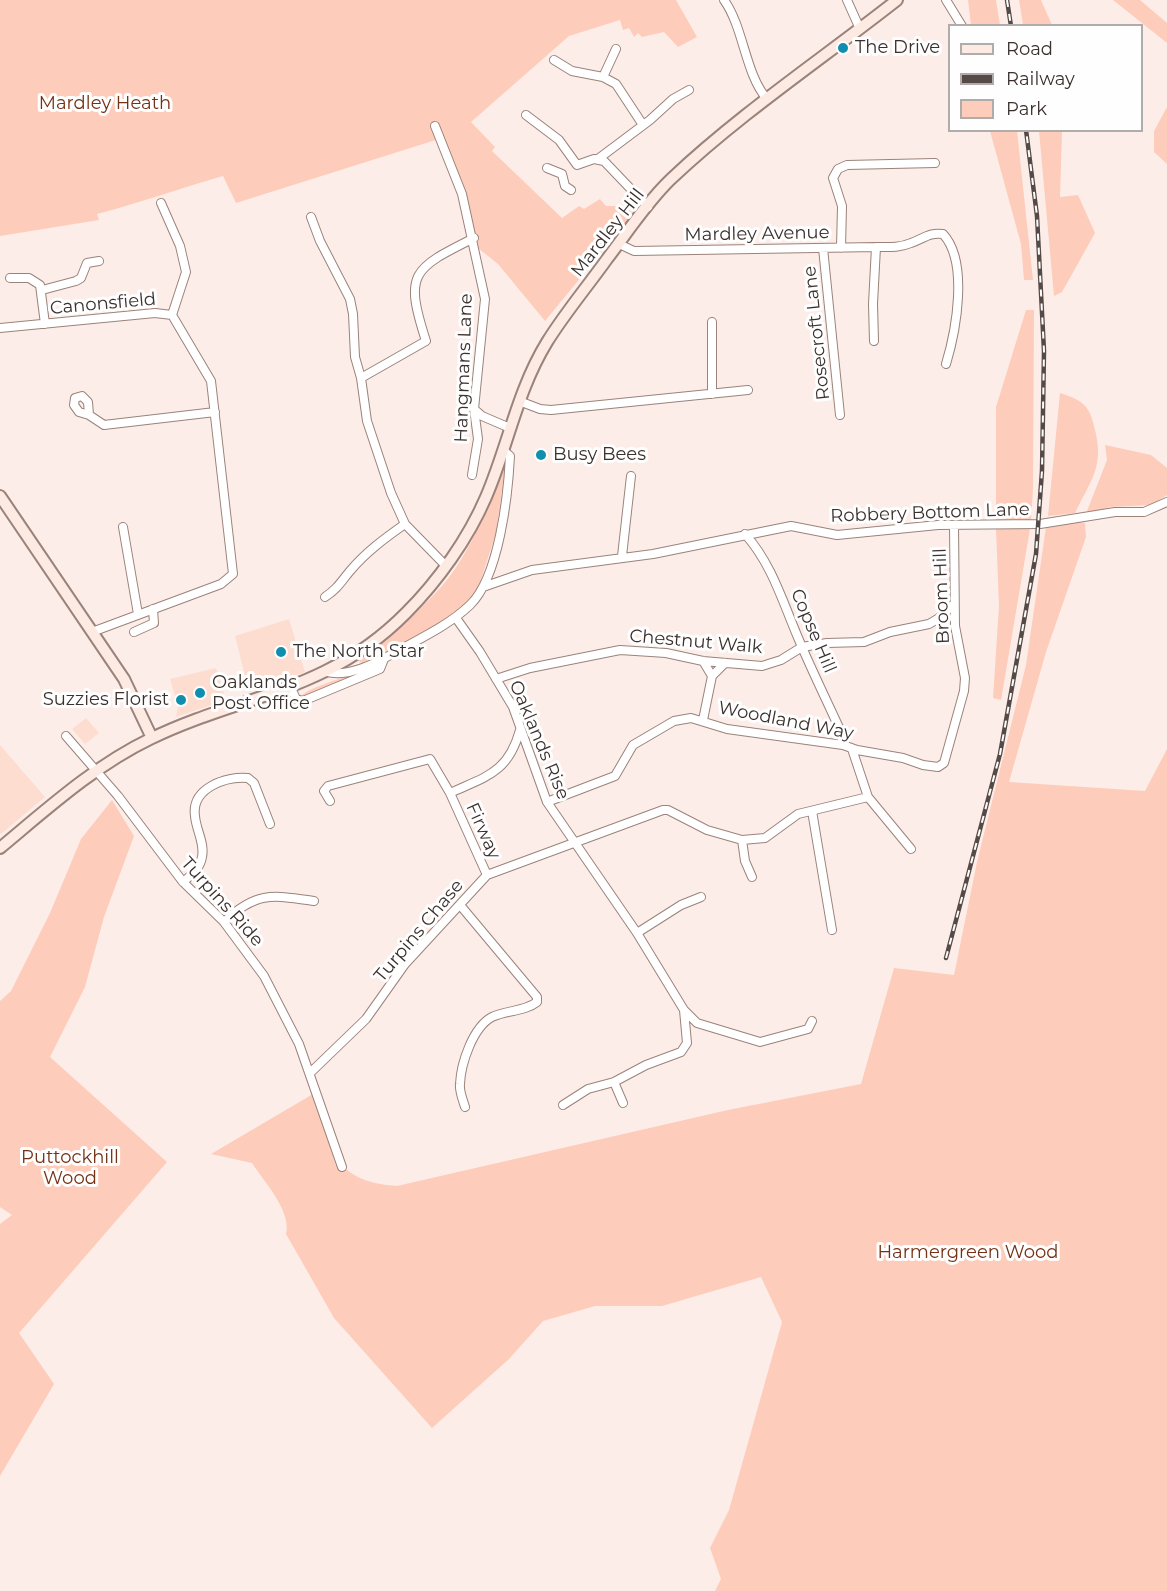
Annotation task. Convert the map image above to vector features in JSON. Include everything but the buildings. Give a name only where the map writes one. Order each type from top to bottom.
[{"type":"main road","name":"Mardley Hill","points":[[0,848],[96,770],[152,738],[182,725],[291,688],[352,664],[406,613],[446,566],[485,500],[519,401],[546,344],[618,244],[669,181],[767,99],[897,0]]},
{"type":"main road","points":[[0,496],[124,680],[152,738]]},
{"type":"street","points":[[724,0],[743,39],[760,90],[767,99]]},
{"type":"street","points":[[847,0],[860,29]]},
{"type":"street","points":[[946,0],[961,24]]},
{"type":"street","points":[[603,76],[616,48]]},
{"type":"street","points":[[554,60],[572,71],[603,76],[621,90],[643,125]]},
{"type":"street","points":[[562,174],[577,165],[598,159],[673,99],[689,90]]},
{"type":"street","points":[[526,115],[559,140],[577,165]]},
{"type":"street","name":"Hangmans Lane","points":[[435,126],[462,194],[474,238],[485,299],[474,409],[478,439],[472,475]]},
{"type":"street","points":[[598,159],[603,161],[648,207]]},
{"type":"street","points":[[841,248],[842,206],[833,178],[838,169],[847,165],[935,163]]},
{"type":"street","points":[[547,168],[562,174]]},
{"type":"street","points":[[562,174],[565,186],[571,190]]},
{"type":"street","points":[[161,203],[180,246],[186,272],[172,315]]},
{"type":"street","points":[[311,217],[320,241],[350,299],[355,357],[361,378],[367,421],[405,524],[446,566]]},
{"type":"street","name":"Mardley Avenue","points":[[618,244],[634,251],[876,248],[898,247],[927,234],[943,234],[948,240],[958,288],[958,311],[946,364]]},
{"type":"street","points":[[361,378],[426,341],[414,293],[421,269],[446,252],[474,238]]},
{"type":"street","name":"Rosecroft Lane","points":[[823,248],[840,415]]},
{"type":"street","points":[[874,341],[876,248]]},
{"type":"street","points":[[42,290],[76,281],[81,278],[87,263],[99,261]]},
{"type":"street","points":[[10,278],[29,278],[40,285],[45,324]]},
{"type":"street","name":"Canonsfield","points":[[0,328],[155,314],[172,315],[211,381],[233,574],[222,584],[153,609]]},
{"type":"street","points":[[712,322],[712,394]]},
{"type":"street","points":[[519,401],[540,409],[551,410],[748,390]]},
{"type":"street","points":[[474,409],[482,416],[510,428]]},
{"type":"street","points":[[89,416],[104,425],[215,412]]},
{"type":"street","points":[[352,664],[384,659],[456,618],[471,604],[483,587],[498,537],[508,474],[510,456],[503,450]]},
{"type":"street","points":[[622,556],[631,476]]},
{"type":"street","name":"Robbery Bottom Lane","points":[[483,587],[532,570],[622,556],[653,554],[798,525],[837,535],[954,525],[1040,524],[1115,512],[1144,512],[1167,502]]},
{"type":"street","points":[[325,597],[334,593],[350,571],[376,545],[405,524]]},
{"type":"street","name":"Broom Hill","points":[[938,767],[948,758],[964,691],[954,604],[954,525]]},
{"type":"street","points":[[123,527],[138,614]]},
{"type":"street","name":"Copse Hill","points":[[745,534],[759,549],[776,580],[802,647],[841,732],[843,745]]},
{"type":"street","name":"Chestnut Walk","points":[[496,679],[530,668],[620,650],[666,653],[703,661],[762,666],[773,664],[802,647],[827,643],[864,642],[890,632],[936,621],[954,604]]},
{"type":"street","points":[[92,632],[153,609],[154,623],[134,632]]},
{"type":"street","name":"Oaklands Rise","points":[[456,618],[513,707],[548,802],[637,933],[684,1010],[687,1043],[681,1053],[646,1065],[614,1082],[588,1089],[563,1105]]},
{"type":"street","points":[[291,688],[296,699],[303,701],[380,669],[384,659]]},
{"type":"street","points":[[703,661],[712,676]]},
{"type":"street","points":[[703,720],[712,676],[725,663]]},
{"type":"street","name":"Woodland Way","points":[[548,802],[615,776],[633,745],[674,721],[690,718],[727,729],[843,745],[852,749],[938,767]]},
{"type":"street","name":"Firway","points":[[487,875],[450,793],[487,776],[508,761],[520,728]]},
{"type":"street","name":"Turpins Ride","points":[[66,736],[96,770],[183,882],[224,922],[264,976],[283,1009],[310,1073],[342,1167]]},
{"type":"street","points":[[852,749],[868,796],[911,849]]},
{"type":"street","points":[[330,801],[324,791],[328,786],[430,759],[450,793]]},
{"type":"street","points":[[183,882],[198,868],[202,859],[202,842],[194,815],[200,798],[211,786],[228,779],[248,778],[254,783],[270,824]]},
{"type":"street","points":[[752,877],[745,861],[742,840],[765,838],[791,818],[868,796]]},
{"type":"street","name":"Turpins Chase","points":[[310,1073],[366,1019],[405,964],[487,875],[668,810],[707,830],[742,840]]},
{"type":"street","points":[[812,811],[832,930]]},
{"type":"street","points":[[224,922],[242,906],[264,896],[314,901]]},
{"type":"street","points":[[637,933],[681,905],[701,897]]},
{"type":"street","points":[[460,904],[537,997],[537,1002],[530,1007],[489,1019],[477,1030],[460,1085],[465,1107]]},
{"type":"street","points":[[684,1010],[698,1023],[760,1042],[808,1029],[812,1021]]},
{"type":"street","points":[[614,1082],[623,1103]]},
{"type":"shaded area","points":[[289,619],[305,672],[249,692],[235,636]]},
{"type":"shaded area","points":[[216,668],[226,700],[176,717],[178,706],[170,679]]},
{"type":"shaded area","points":[[86,718],[99,733],[85,744],[72,729]]},
{"type":"shaded area","points":[[0,745],[45,797],[1,834],[0,834]]},
{"type":"green space","name":"Mardley Heath","points":[[0,0],[676,0],[697,37],[678,47],[664,32],[642,37],[638,33],[634,37],[629,28],[623,30],[620,20],[569,36],[471,122],[495,147],[492,151],[562,218],[579,206],[584,209],[600,199],[606,206],[626,206],[633,214],[545,321],[498,264],[478,248],[458,174],[442,138],[236,203],[223,176],[97,214],[99,220],[0,236]]},
{"type":"green space","points":[[968,0],[996,0],[1000,24],[971,24]]},
{"type":"green space","points":[[1019,0],[1041,0],[1052,24],[1023,24]]},
{"type":"green space","points":[[1113,0],[1140,0],[1167,23],[1167,43]]},
{"type":"green space","points":[[1167,107],[1167,164],[1154,152],[1154,131]]},
{"type":"green space","points":[[990,132],[1017,132],[1033,280],[1024,280],[1021,244]]},
{"type":"green space","points":[[1039,132],[1062,132],[1060,197],[1078,195],[1095,233],[1062,292],[1054,296]]},
{"type":"green space","points":[[1026,310],[1034,310],[1031,520],[996,520],[996,407]]},
{"type":"green space","points":[[1060,393],[1079,401],[1087,408],[1092,419],[1098,452],[1095,471],[1075,513],[1048,516]]},
{"type":"green space","points":[[1105,445],[1151,455],[1167,468],[1167,495],[1152,505],[1110,507],[1092,513],[1087,511],[1107,460]]},
{"type":"green space","points":[[506,461],[496,533],[477,592],[453,616],[379,659],[362,664],[357,659],[397,629],[434,595],[455,569],[490,503]]},
{"type":"green space","name":"Harmergreen Wood","points":[[1085,523],[1086,537],[1046,652],[1009,782],[1145,791],[1167,749],[1167,1591],[715,1591],[721,1579],[710,1548],[729,1510],[782,1322],[761,1277],[662,1306],[595,1306],[543,1321],[509,1359],[432,1428],[334,1318],[286,1234],[287,1225],[281,1206],[252,1163],[211,1154],[313,1094],[336,1166],[342,1165],[354,1175],[367,1181],[397,1186],[728,1110],[861,1084],[894,968],[954,975],[977,862],[1026,665],[1046,527]]},
{"type":"green space","points":[[1030,528],[1001,700],[993,698],[999,606],[996,529]]},
{"type":"green space","points":[[372,667],[303,698],[300,697],[322,685]]},
{"type":"green space","name":"Puttockhill Wood","points":[[112,800],[134,836],[104,917],[85,987],[50,1057],[167,1162],[19,1333],[54,1384],[0,1476],[0,1224],[12,1215],[0,1207],[0,1001],[11,991],[50,913],[81,839]]},
{"type":"railway","points":[[1007,0],[1011,24]]},
{"type":"railway","points":[[946,958],[1000,754],[1036,554],[1042,471],[1044,351],[1037,216],[1026,132]]},
{"type":"place","name":"The Drive","points":[[843,48]]},
{"type":"place","name":"Busy Bees","points":[[541,455]]},
{"type":"place","name":"The North Star","points":[[281,652]]},
{"type":"place","name":"Oaklands Post Office","points":[[200,693]]},
{"type":"place","name":"Suzzies Florist","points":[[181,700]]}]
